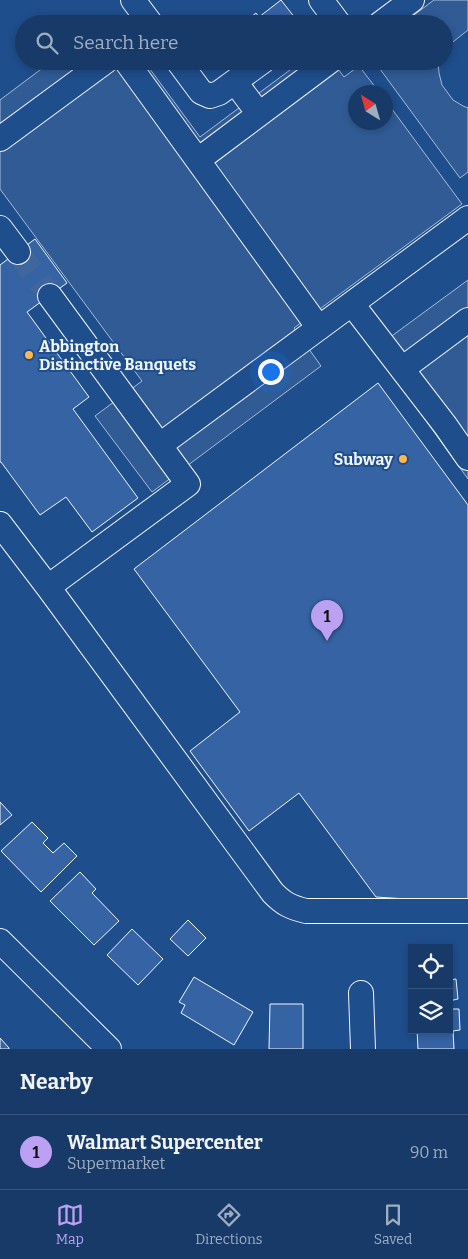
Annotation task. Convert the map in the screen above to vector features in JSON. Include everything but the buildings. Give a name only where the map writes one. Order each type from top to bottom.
[{"type":"street","points":[[133,0],[144,15]]},
{"type":"street","points":[[392,15],[412,0]]},
{"type":"street","points":[[0,139],[94,70]]},
{"type":"street","points":[[133,70],[319,328]]},
{"type":"street","points":[[185,70],[201,92],[210,96],[220,94],[251,70]]},
{"type":"street","points":[[198,160],[318,70]]},
{"type":"street","points":[[235,82],[259,114]]},
{"type":"street","points":[[160,445],[468,218]]},
{"type":"street","points":[[0,228],[18,252]]},
{"type":"street","points":[[48,588],[188,484],[50,296]]},
{"type":"street","points":[[352,304],[468,458]]},
{"type":"street","points":[[402,369],[468,320]]},
{"type":"street","points":[[0,524],[281,902],[306,911],[468,911]]},
{"type":"street","points":[[0,941],[109,1049]]},
{"type":"street","points":[[362,993],[363,1049]]},
{"type":"shaded area","points":[[434,0],[468,0],[468,30],[453,42],[453,15],[414,15]]},
{"type":"shaded area","points":[[40,70],[151,70],[200,137],[290,70],[339,70],[344,77],[354,70],[362,70],[374,85],[348,85],[348,130],[393,130],[393,110],[462,204],[294,328],[321,366],[152,492],[95,416],[142,381],[0,189],[0,100]]},
{"type":"shaded area","points":[[381,70],[439,70],[442,85],[453,100],[468,108],[468,172],[460,178]]},
{"type":"shaded area","points":[[468,280],[468,479],[374,349]]},
{"type":"tunnel","points":[[18,252],[50,296]]},
{"type":"place","name":"Abbington Distinctive Banquets","points":[[29,355]]},
{"type":"place","name":"Subway","points":[[403,459]]},
{"type":"place","name":"Walmart Supercenter","points":[[327,641]]}]
